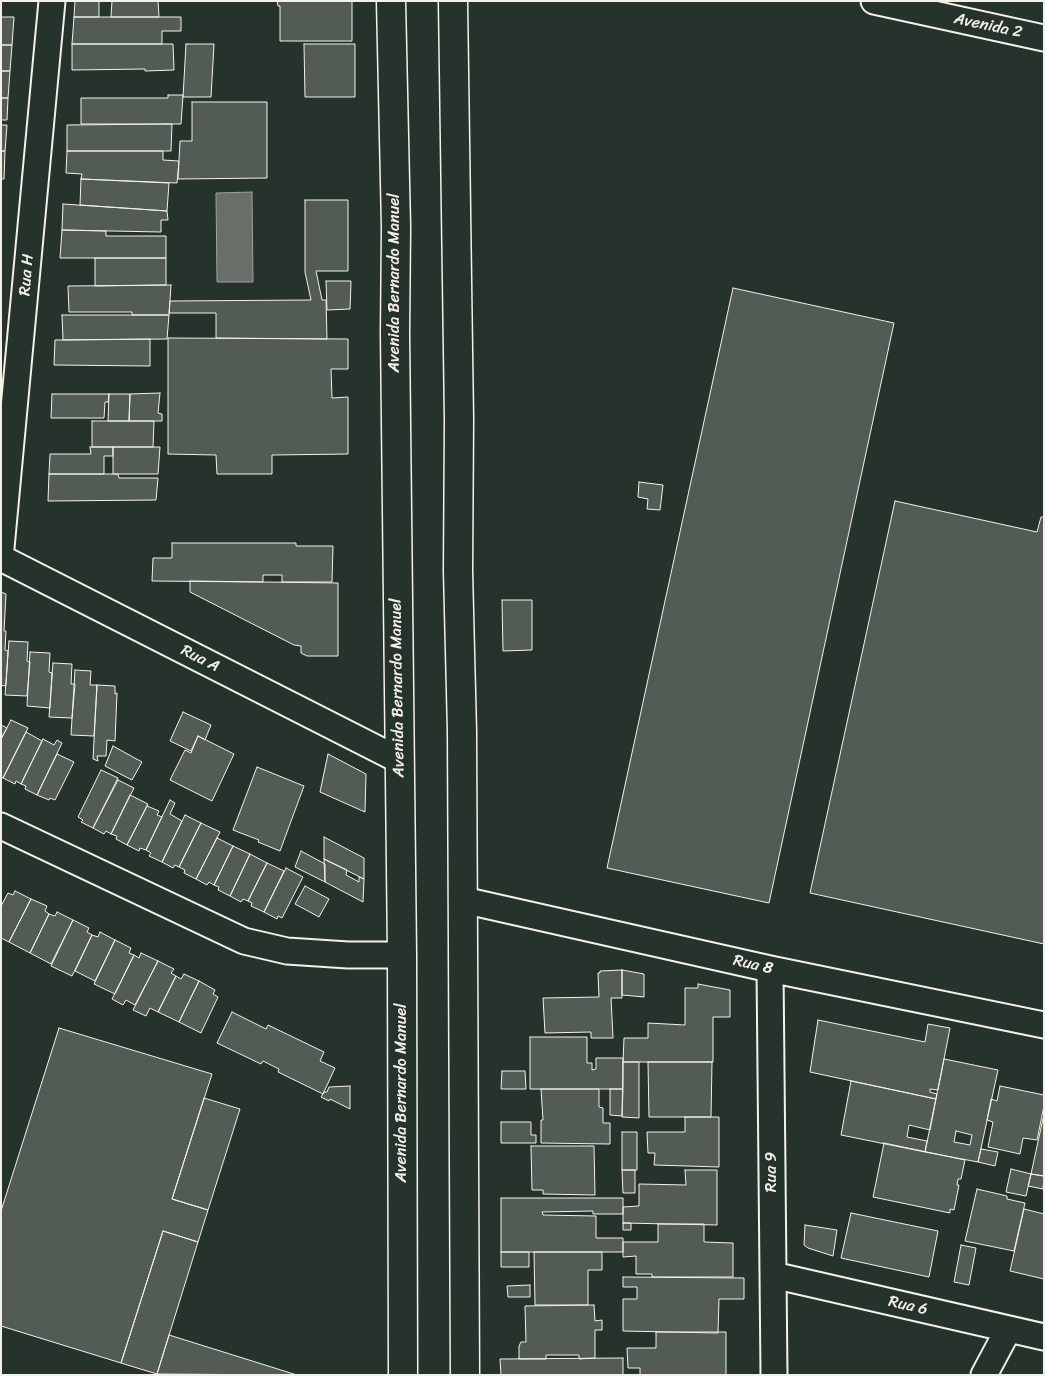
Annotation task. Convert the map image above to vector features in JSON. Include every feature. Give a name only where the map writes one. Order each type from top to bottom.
[{"type":"main road","name":"Avenida Bernardo Manuel","points":[[391,1],[396,227],[395,334],[402,955],[403,1375]]},
{"type":"main road","points":[[453,1],[459,420],[458,571],[463,900],[465,1375]]},
{"type":"street","name":"Rua H","points":[[1,548],[52,1]]},
{"type":"street","name":"Avenida 2","points":[[874,1],[1044,38]]},
{"type":"street","name":"Rua A","points":[[1,558],[399,760]]},
{"type":"street","points":[[1,826],[244,941],[287,951],[348,955],[402,955]]},
{"type":"street","name":"Rua 8","points":[[463,900],[770,969],[1044,1025]]},
{"type":"street","name":"Rua 9","points":[[770,969],[774,1375]]},
{"type":"street","name":"Rua 6","points":[[772,1274],[1044,1337]]},
{"type":"street","points":[[984,1375],[1008,1330]]},
{"type":"shaded area","points":[[252,192],[253,282],[217,282],[216,193]]},
{"type":"building","points":[[75,1],[99,1],[99,17],[74,17]]},
{"type":"building","points":[[112,1],[158,1],[159,17],[111,17]]},
{"type":"building","points":[[277,1],[352,1],[352,41],[280,41],[280,6],[278,6]]},
{"type":"building","points":[[1,17],[14,17],[12,45],[1,45]]},
{"type":"building","points":[[74,17],[181,17],[181,31],[162,31],[162,44],[72,44]]},
{"type":"building","points":[[72,44],[173,44],[174,70],[72,70]]},
{"type":"building","points":[[186,44],[214,44],[211,97],[183,97]]},
{"type":"building","points":[[304,44],[355,44],[355,97],[305,97]]},
{"type":"building","points":[[1,45],[12,45],[10,71],[1,71]]},
{"type":"building","points":[[1,71],[10,71],[8,98],[1,98]]},
{"type":"building","points":[[168,95],[183,95],[181,124],[81,124],[81,98],[168,98]]},
{"type":"building","points":[[1,98],[8,98],[7,120],[1,120]]},
{"type":"building","points":[[192,102],[267,102],[267,178],[178,179],[180,141],[192,141]]},
{"type":"building","points":[[172,124],[171,151],[67,151],[67,125]]},
{"type":"building","points":[[1,125],[7,125],[5,151],[1,151]]},
{"type":"building","points":[[1,151],[5,151],[4,179],[1,179]]},
{"type":"building","points":[[67,151],[163,151],[163,160],[179,161],[177,183],[81,179],[82,174],[66,173]]},
{"type":"building","points":[[81,179],[169,183],[167,211],[80,205]]},
{"type":"building","points":[[305,200],[348,200],[348,271],[316,271],[322,300],[326,300],[327,339],[216,338],[216,313],[169,313],[170,301],[311,300],[305,272]]},
{"type":"building","points":[[63,204],[167,211],[168,220],[161,220],[161,232],[62,230]]},
{"type":"building","points":[[62,230],[106,231],[106,236],[166,236],[166,258],[60,258]]},
{"type":"building","points":[[95,258],[166,258],[166,285],[95,286]]},
{"type":"building","points":[[326,281],[351,281],[350,309],[327,310]]},
{"type":"building","points":[[171,285],[169,315],[132,315],[132,312],[69,312],[68,286]]},
{"type":"building","points":[[733,288],[894,323],[769,903],[607,868]]},
{"type":"building","points":[[62,315],[169,315],[167,339],[63,340]]},
{"type":"building","points":[[168,338],[348,339],[348,369],[331,369],[332,398],[348,397],[348,454],[272,455],[272,474],[217,474],[216,455],[168,454]]},
{"type":"building","points":[[150,339],[150,366],[54,365],[55,340]]},
{"type":"building","points":[[160,393],[158,413],[162,414],[162,421],[129,421],[130,394]]},
{"type":"building","points":[[52,394],[109,394],[108,402],[105,402],[104,418],[51,418]]},
{"type":"building","points":[[109,394],[130,394],[129,421],[108,421]]},
{"type":"building","points":[[92,421],[154,421],[153,447],[92,447]]},
{"type":"building","points":[[90,447],[113,447],[113,456],[104,456],[104,474],[49,474],[50,454],[91,454]]},
{"type":"building","points":[[113,447],[160,447],[158,474],[113,474]]},
{"type":"building","points":[[49,474],[118,474],[119,478],[158,478],[156,500],[48,501]]},
{"type":"building","points":[[639,482],[663,485],[660,510],[647,509],[648,499],[638,497]]},
{"type":"building","points":[[895,501],[1037,532],[1041,517],[1044,517],[1044,944],[810,893]]},
{"type":"building","points":[[172,543],[296,543],[296,546],[333,546],[332,582],[282,582],[282,575],[263,575],[263,582],[152,581],[153,558],[172,558]]},
{"type":"building","points":[[190,581],[338,583],[338,656],[307,656],[301,653],[301,646],[294,645],[190,592]]},
{"type":"building","points":[[1,592],[6,594],[4,631],[6,631],[5,650],[8,651],[6,685],[4,686],[1,685]]},
{"type":"building","points":[[502,600],[532,600],[532,650],[503,651]]},
{"type":"building","points":[[9,641],[28,642],[27,661],[30,662],[27,696],[5,695]]},
{"type":"building","points":[[30,652],[50,653],[49,672],[52,673],[50,708],[27,706]]},
{"type":"building","points":[[53,663],[72,664],[71,684],[75,684],[72,718],[49,717]]},
{"type":"building","points":[[75,670],[91,671],[90,685],[97,685],[94,736],[71,735]]},
{"type":"building","points":[[97,685],[115,686],[115,694],[117,693],[115,741],[107,740],[106,756],[97,756],[98,761],[93,759]]},
{"type":"building","points":[[183,712],[211,725],[205,740],[198,736],[191,751],[170,741]]},
{"type":"building","points":[[11,720],[28,728],[3,778],[1,777],[1,739]]},
{"type":"building","points":[[1,725],[7,728],[1,739]]},
{"type":"building","points":[[26,732],[42,741],[21,784],[16,781],[15,784],[3,778]]},
{"type":"building","points":[[198,736],[234,754],[212,801],[170,780],[185,750],[191,753]]},
{"type":"building","points":[[43,739],[54,745],[57,740],[62,743],[37,795],[25,789],[26,786],[21,784]]},
{"type":"building","points":[[113,746],[142,762],[132,780],[105,766]]},
{"type":"building","points":[[57,754],[74,762],[55,800],[50,798],[49,800],[37,795]]},
{"type":"building","points":[[328,754],[366,774],[365,812],[320,792]]},
{"type":"building","points":[[257,767],[304,786],[280,851],[233,830]]},
{"type":"building","points":[[101,770],[118,778],[93,828],[81,822],[83,820],[78,817]]},
{"type":"building","points":[[118,780],[134,788],[111,834],[106,831],[104,834],[93,828]]},
{"type":"building","points":[[130,795],[148,804],[127,845],[116,839],[117,836],[111,834]]},
{"type":"building","points":[[170,800],[175,803],[170,814],[182,821],[162,862],[149,856],[151,853],[146,850]]},
{"type":"building","points":[[147,806],[159,811],[157,815],[162,817],[146,850],[140,848],[139,851],[127,845]]},
{"type":"building","points":[[185,815],[201,823],[179,867],[175,865],[173,868],[162,862]]},
{"type":"building","points":[[201,823],[220,832],[196,879],[184,873],[185,870],[179,867]]},
{"type":"building","points":[[324,837],[364,858],[364,879],[324,859]]},
{"type":"building","points":[[217,838],[233,846],[214,885],[209,882],[207,885],[196,879]]},
{"type":"building","points":[[233,846],[250,854],[230,896],[218,890],[219,887],[214,885]]},
{"type":"building","points":[[301,851],[325,864],[325,882],[295,867]]},
{"type":"building","points":[[250,854],[267,863],[248,901],[243,899],[241,902],[230,896]]},
{"type":"building","points":[[324,859],[347,870],[346,875],[359,882],[359,877],[364,879],[363,902],[325,882]]},
{"type":"building","points":[[267,863],[284,871],[264,912],[251,906],[252,903],[248,901]]},
{"type":"building","points":[[286,868],[303,877],[282,918],[278,916],[277,919],[264,912]]},
{"type":"building","points":[[305,886],[329,899],[319,917],[295,904]]},
{"type":"building","points":[[15,891],[31,899],[9,942],[1,938],[1,906],[8,893],[13,895]]},
{"type":"building","points":[[31,899],[47,906],[45,911],[49,914],[30,953],[9,942]]},
{"type":"building","points":[[57,912],[73,920],[51,964],[30,953],[49,914],[55,916]]},
{"type":"building","points":[[73,920],[89,928],[87,932],[92,935],[72,976],[51,966]]},
{"type":"building","points":[[100,932],[115,940],[95,981],[75,971],[92,935],[98,937]]},
{"type":"building","points":[[115,940],[131,948],[129,953],[134,955],[115,994],[94,984]]},
{"type":"building","points":[[141,953],[158,961],[135,1005],[126,1000],[123,1005],[112,999],[134,955],[139,958]]},
{"type":"building","points":[[158,961],[174,969],[171,973],[176,976],[158,1012],[150,1008],[146,1016],[133,1010]]},
{"type":"building","points":[[622,970],[644,974],[644,997],[622,995]]},
{"type":"building","points":[[622,970],[622,998],[611,998],[613,1038],[591,1038],[591,1032],[545,1033],[543,998],[599,997],[598,973],[600,971]]},
{"type":"building","points":[[184,974],[199,981],[179,1022],[158,1012],[176,976],[181,979]]},
{"type":"building","points":[[199,981],[215,990],[213,994],[218,997],[201,1033],[179,1022]]},
{"type":"building","points":[[698,984],[730,990],[730,1017],[713,1017],[713,1062],[623,1062],[624,1038],[648,1038],[648,1023],[685,1025],[685,988],[698,988]]},
{"type":"building","points":[[232,1012],[266,1029],[268,1025],[324,1052],[320,1061],[335,1068],[323,1094],[278,1072],[279,1069],[263,1061],[261,1064],[217,1043]]},
{"type":"building","points":[[818,1020],[925,1042],[928,1024],[950,1028],[938,1090],[930,1089],[930,1092],[937,1094],[936,1099],[810,1072]]},
{"type":"building","points":[[59,1028],[212,1074],[172,1199],[208,1210],[198,1242],[163,1231],[121,1363],[1,1326],[1,1211]]},
{"type":"building","points":[[530,1037],[587,1037],[587,1063],[592,1063],[592,1070],[596,1069],[596,1058],[623,1058],[623,1089],[530,1089]]},
{"type":"building","points":[[944,1059],[998,1070],[978,1162],[925,1152]],"holes":[[[956,1131],[972,1135],[970,1145],[954,1142]]]},
{"type":"building","points":[[623,1062],[639,1062],[639,1118],[622,1117]]},
{"type":"building","points":[[648,1062],[712,1062],[711,1117],[649,1117]]},
{"type":"building","points":[[502,1071],[525,1071],[526,1089],[501,1089]]},
{"type":"building","points":[[851,1081],[936,1099],[930,1130],[909,1125],[907,1137],[927,1141],[925,1152],[841,1135]]},
{"type":"building","points":[[350,1086],[350,1109],[330,1099],[329,1101],[321,1097],[324,1092],[327,1092],[329,1087]]},
{"type":"building","points":[[1000,1086],[1044,1095],[1044,1106],[1037,1140],[1023,1138],[1020,1154],[988,1147],[993,1122],[987,1120],[991,1099],[997,1101]]},
{"type":"building","points":[[541,1089],[599,1089],[599,1107],[603,1108],[603,1123],[610,1123],[610,1144],[541,1143],[541,1120],[543,1120]]},
{"type":"building","points":[[610,1089],[623,1089],[622,1116],[610,1115]]},
{"type":"building","points":[[204,1098],[240,1109],[208,1210],[172,1199]]},
{"type":"building","points":[[1044,1114],[1044,1176],[1031,1174]]},
{"type":"building","points":[[685,1117],[719,1117],[719,1167],[654,1165],[655,1153],[648,1153],[647,1132],[685,1132]]},
{"type":"building","points":[[501,1122],[531,1122],[531,1135],[536,1135],[536,1143],[501,1143]]},
{"type":"building","points":[[622,1132],[637,1132],[637,1170],[622,1170]]},
{"type":"building","points":[[884,1143],[965,1160],[961,1179],[958,1179],[957,1185],[959,1185],[954,1210],[950,1209],[950,1213],[873,1197]]},
{"type":"building","points":[[531,1146],[594,1146],[595,1195],[543,1194],[543,1190],[532,1190]]},
{"type":"building","points":[[981,1149],[998,1152],[995,1166],[978,1162]]},
{"type":"building","points":[[1011,1169],[1031,1174],[1026,1196],[1006,1192]]},
{"type":"building","points":[[622,1170],[635,1170],[635,1193],[623,1193]]},
{"type":"building","points":[[685,1170],[717,1170],[717,1225],[623,1223],[623,1207],[639,1206],[639,1184],[686,1185]]},
{"type":"building","points":[[1031,1174],[1044,1176],[1043,1189],[1028,1186]]},
{"type":"building","points":[[977,1189],[1007,1196],[1007,1199],[1025,1203],[1014,1251],[965,1241]]},
{"type":"building","points":[[501,1198],[623,1198],[623,1214],[593,1214],[593,1211],[542,1212],[543,1215],[596,1216],[596,1238],[623,1238],[623,1252],[501,1252]]},
{"type":"building","points":[[1024,1209],[1044,1214],[1044,1279],[1010,1271]]},
{"type":"building","points":[[851,1213],[938,1231],[929,1277],[841,1258]]},
{"type":"building","points":[[623,1223],[631,1223],[631,1230],[623,1230]]},
{"type":"building","points":[[658,1224],[704,1224],[704,1242],[733,1243],[733,1277],[652,1277],[652,1274],[636,1274],[636,1256],[623,1257],[623,1242],[658,1242]]},
{"type":"building","points":[[805,1225],[837,1230],[833,1256],[804,1245]]},
{"type":"building","points":[[163,1231],[198,1242],[157,1374],[121,1363]]},
{"type":"building","points":[[961,1245],[976,1248],[969,1285],[954,1282]]},
{"type":"building","points":[[501,1252],[529,1252],[529,1267],[501,1267]]},
{"type":"building","points":[[534,1252],[602,1252],[602,1270],[588,1270],[588,1305],[535,1305]]},
{"type":"building","points":[[623,1277],[744,1278],[744,1299],[719,1299],[718,1333],[623,1331],[623,1299],[637,1299],[637,1287],[623,1287]]},
{"type":"building","points":[[530,1285],[530,1297],[508,1297],[507,1286]]},
{"type":"building","points":[[594,1305],[595,1321],[602,1320],[602,1330],[595,1330],[595,1358],[579,1359],[579,1355],[546,1355],[546,1359],[519,1359],[519,1346],[521,1342],[526,1342],[525,1306]]},
{"type":"building","points":[[656,1332],[726,1332],[726,1375],[640,1375],[640,1368],[628,1368],[627,1348],[656,1348]]},
{"type":"building","points":[[169,1335],[297,1375],[157,1374]]},
{"type":"building","points":[[623,1358],[623,1375],[501,1375],[500,1359]]}]
